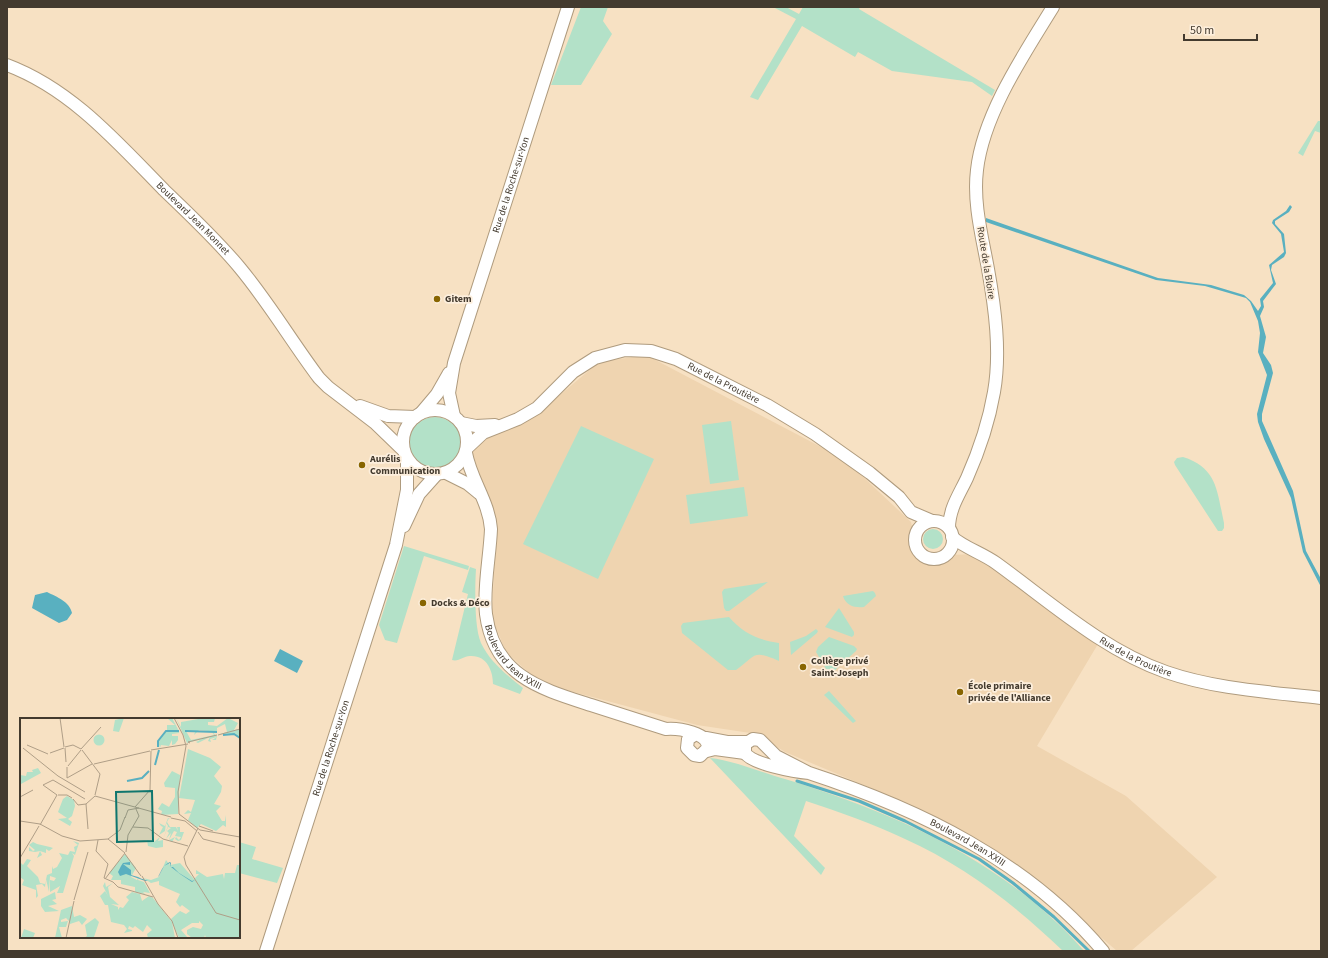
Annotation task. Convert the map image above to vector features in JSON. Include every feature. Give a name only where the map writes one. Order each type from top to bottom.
[{"type":"main road","name":"Rue de la Roche-sur-Yon","points":[[418,415],[444,384],[454,363],[568,7]]},
{"type":"main road","name":"Route de la Bloire","points":[[950,533],[950,511],[967,479],[978,451],[989,415],[996,374],[993,301],[978,207],[977,171],[982,142],[995,109],[1006,87],[1053,7]]},
{"type":"main road","name":"Boulevard Jean Monnet","points":[[7,65],[30,75],[56,90],[82,109],[117,142],[240,267],[319,378],[328,387],[387,432],[406,455]]},
{"type":"main road","name":"Rue de la Proutière","points":[[502,424],[518,419],[537,408],[573,372],[595,358],[625,350],[651,351],[676,359],[747,395],[815,434],[870,472],[899,497],[911,512],[944,524],[950,533],[1096,635],[1158,669],[1216,684],[1321,698]]},
{"type":"main road","name":"Rue de la Roche-sur-Yon","points":[[454,363],[449,393],[457,419]]},
{"type":"main road","name":"Boulevard Jean Monnet","points":[[349,402],[388,416],[418,415]]},
{"type":"main road","points":[[481,494],[468,484],[441,474],[420,471],[406,455],[404,436],[410,422],[418,415],[441,410],[457,419],[482,426],[502,424]]},
{"type":"main road","points":[[457,419],[467,435],[467,451]]},
{"type":"main road","points":[[441,474],[458,465],[467,451],[483,433],[502,424]]},
{"type":"main road","name":"Boulevard Jean XXIII","points":[[467,451],[470,468],[487,507],[491,529],[486,613],[491,635],[498,649],[510,666],[523,678],[541,688],[666,729],[687,745]]},
{"type":"main road","name":"Rue de la Roche-sur-Yon","points":[[266,951],[396,545],[407,490],[406,455]]},
{"type":"main road","name":"Rue de la Roche-sur-Yon","points":[[396,545],[419,494],[441,474]]},
{"type":"main road","points":[[917,532],[924,523],[933,521],[950,511]]},
{"type":"main road","points":[[911,512],[917,532],[916,546],[922,554],[932,558],[953,552],[976,551]]},
{"type":"main road","points":[[945,554],[951,547],[950,533]]},
{"type":"main road","name":"Boulevard Jean XXIII","points":[[666,729],[673,728],[727,742],[796,772],[809,774]]},
{"type":"main road","points":[[701,736],[708,744],[707,751],[700,756],[694,755],[688,751],[688,739],[701,736]]},
{"type":"main road","points":[[756,739],[764,745],[763,755],[749,751],[756,739]]},
{"type":"main road","name":"Boulevard Jean XXIII","points":[[764,745],[776,756],[809,774],[888,801],[929,820],[974,844],[1022,875],[1059,906],[1102,951]]},
{"type":"main road","name":"Boulevard Jean XXIII","points":[[707,751],[749,751]]},
{"type":"shaded area","name":"Collège privé Saint-Joseph","points":[[646,355],[844,459],[911,522],[919,556],[977,554],[1101,639],[1037,746],[1126,796],[1217,877],[1131,951],[1117,951],[1015,864],[897,799],[785,752],[757,734],[697,725],[540,683],[506,652],[492,618],[496,519],[471,452],[487,438],[535,416],[599,362]]},
{"type":"green space","points":[[581,7],[608,7],[603,21],[612,34],[581,85],[551,85]]},
{"type":"green space","points":[[773,7],[786,7],[799,14],[803,7],[860,7],[859,9],[995,90],[992,96],[972,82],[892,71],[858,52],[855,57],[802,26],[758,100],[750,97],[796,19]]},
{"type":"green space","points":[[1318,121],[1321,121],[1321,133],[1315,131],[1303,156],[1298,153]]},
{"type":"green space","points":[[435,417],[445,419],[453,425],[459,433],[461,443],[459,453],[453,461],[445,467],[435,469],[425,467],[417,461],[411,453],[409,443],[411,433],[417,425],[425,419]]},
{"type":"green space","points":[[731,421],[739,480],[710,484],[702,425]]},
{"type":"green space","points":[[581,426],[654,459],[598,579],[523,544]]},
{"type":"green space","points":[[1183,457],[1195,462],[1203,468],[1214,482],[1224,523],[1224,528],[1222,531],[1218,531],[1175,465],[1174,462],[1177,458]]},
{"type":"green space","points":[[744,487],[748,516],[690,524],[686,495]]},
{"type":"green space","points":[[933,529],[940,532],[943,539],[940,546],[933,549],[926,546],[923,539],[926,532]]},
{"type":"green space","points":[[404,546],[469,566],[468,570],[424,556],[397,643],[385,640],[379,625]]},
{"type":"green space","points":[[470,567],[476,569],[476,617],[481,643],[494,662],[523,688],[520,694],[493,684],[490,669],[481,658],[470,656],[452,660],[468,594],[462,592]]},
{"type":"green space","points":[[768,582],[729,611],[726,611],[724,608],[722,592],[724,589]]},
{"type":"green space","points":[[873,591],[876,596],[864,607],[851,606],[846,602],[843,596]]},
{"type":"green space","points":[[839,608],[854,632],[852,637],[825,627]]},
{"type":"green space","points":[[729,617],[734,623],[751,635],[764,640],[779,643],[779,661],[764,655],[759,655],[751,658],[736,670],[728,670],[682,633],[681,626],[683,623]]},
{"type":"green space","points":[[816,629],[818,631],[817,633],[791,655],[790,642],[806,636]]},
{"type":"green space","points":[[829,637],[854,646],[857,649],[834,671],[826,669],[816,652],[818,647]]},
{"type":"green space","points":[[829,691],[856,721],[853,723],[824,695]]},
{"type":"green space","points":[[710,758],[738,764],[827,793],[908,825],[947,844],[984,866],[1020,891],[1053,919],[1084,951],[1063,951],[1027,918],[989,888],[969,874],[927,850],[869,823],[806,801],[794,836],[825,868],[821,875]]},
{"type":"green space","points":[[240,842],[256,847],[252,859],[283,868],[277,883],[240,873]]},
{"type":"water","points":[[1290,205],[1292,207],[1289,212],[1275,221],[1275,224],[1284,234],[1286,253],[1284,257],[1272,265],[1271,270],[1276,284],[1263,301],[1264,307],[1260,316],[1266,337],[1263,353],[1271,365],[1273,373],[1262,414],[1262,421],[1293,491],[1306,551],[1321,579],[1321,587],[1303,552],[1291,498],[1264,439],[1258,422],[1257,414],[1267,375],[1258,352],[1260,333],[1258,321],[1250,302],[1246,298],[1205,286],[1156,280],[986,222],[986,218],[1158,278],[1211,285],[1244,295],[1251,301],[1258,311],[1261,306],[1260,299],[1273,283],[1269,265],[1284,252],[1281,234],[1272,223],[1273,220],[1286,211]]},
{"type":"water","points":[[47,592],[62,600],[69,606],[72,613],[67,620],[59,623],[32,608],[35,595]]},
{"type":"water","points":[[280,649],[303,661],[297,673],[274,661]]},
{"type":"waterway","points":[[797,781],[859,801],[905,821],[979,859],[1013,883],[1054,917],[1089,951]]},
{"type":"place","name":"Gitem","points":[[437,299]]},
{"type":"place","name":"Aurélis Communication","points":[[362,465]]},
{"type":"place","name":"Docks & Déco","points":[[423,603]]},
{"type":"place","name":"Collège privé Saint-Joseph","points":[[803,667]]},
{"type":"place","name":"École primaire privée de l'Alliance","points":[[960,692]]}]
